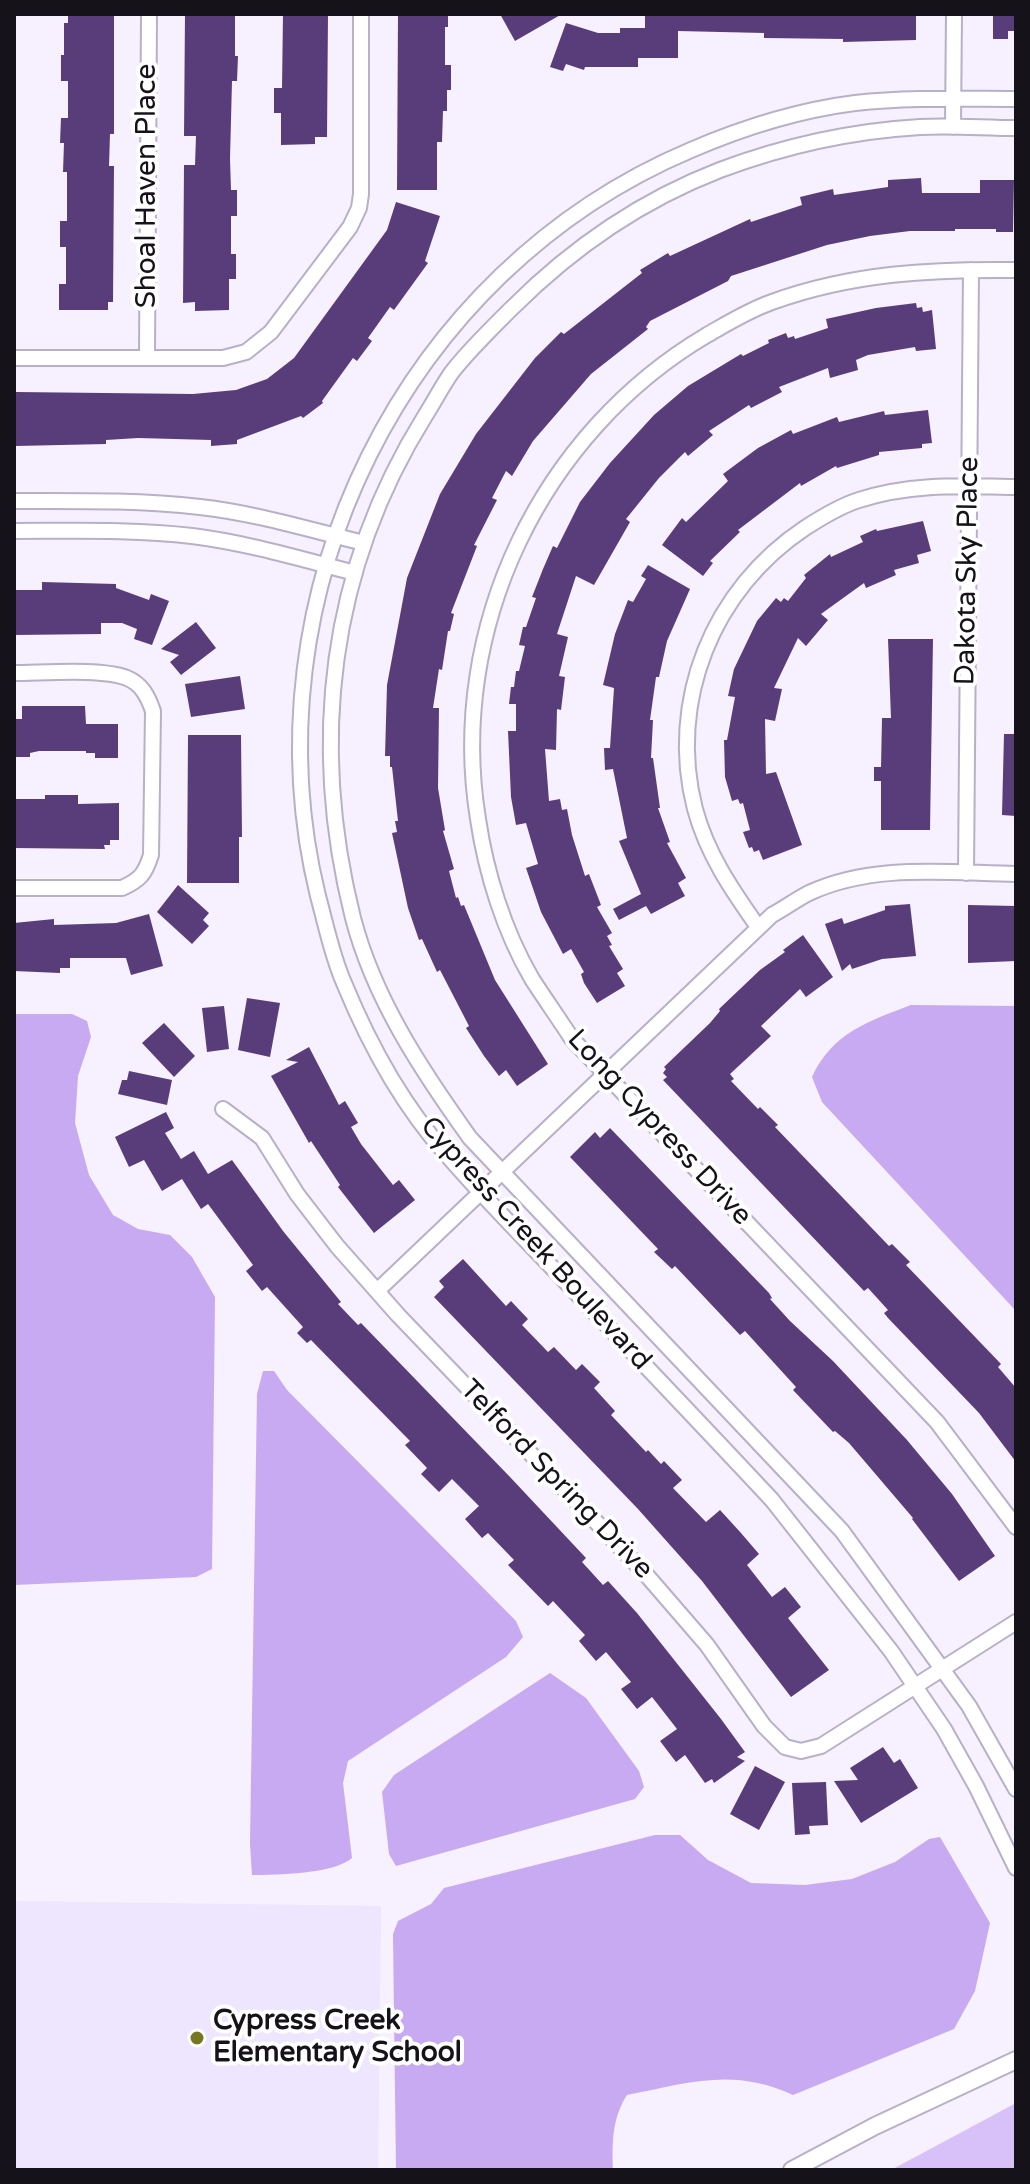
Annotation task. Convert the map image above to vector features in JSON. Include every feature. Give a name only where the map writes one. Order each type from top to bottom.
[{"type":"street","name":"Shoal Haven Place","points":[[147,358],[149,14]]},
{"type":"street","points":[[14,358],[223,358],[246,352],[271,332],[350,227],[359,208],[361,14]]},
{"type":"street","points":[[953,127],[954,14]]},
{"type":"street","name":"Cypress Creek Boulevard","points":[[1016,99],[913,98],[851,104],[801,113],[690,150],[641,175],[567,220],[482,292],[394,405],[359,474],[316,596],[304,665],[300,781],[307,850],[342,980],[387,1073],[444,1152],[772,1500],[891,1651],[944,1729],[1016,1868]]},
{"type":"street","name":"Cypress Creek Boulevard","points":[[1016,128],[891,130],[814,141],[719,171],[657,199],[573,253],[533,287],[453,372],[393,469],[364,543],[347,598],[333,679],[329,746],[340,855],[354,921],[374,976],[396,1023],[429,1080],[470,1138],[501,1172],[842,1531],[969,1706],[1016,1789]]},
{"type":"street","name":"Dakota Sky Place","points":[[966,873],[971,270]]},
{"type":"street","name":"Long Cypress Drive","points":[[1016,270],[875,275],[816,288],[769,303],[687,347],[646,377],[607,413],[547,487],[499,584],[483,640],[473,697],[477,818],[492,882],[510,934],[526,967],[572,1039],[937,1422],[1016,1527]]},
{"type":"street","points":[[758,927],[715,862],[703,836],[689,782],[687,737],[691,697],[709,638],[738,589],[760,564],[790,538],[827,514],[892,490],[922,486],[1016,487]]},
{"type":"street","points":[[14,501],[145,502],[203,507],[364,543]]},
{"type":"street","points":[[14,531],[136,532],[191,536],[241,544],[355,573]]},
{"type":"street","points":[[14,673],[109,674],[128,678],[140,686],[153,711],[151,855],[145,874],[135,883],[122,888],[14,888]]},
{"type":"street","points":[[377,1291],[772,915],[810,892],[866,875],[895,872],[1016,874]]},
{"type":"street","name":"Telford Spring Drive","points":[[223,1109],[262,1138],[297,1194],[377,1291],[643,1571],[707,1645],[764,1726],[785,1747],[801,1751],[821,1746],[915,1686]]},
{"type":"street","points":[[915,1686],[1016,1622]]},
{"type":"street","points":[[792,2170],[875,2126],[1016,2060]]},
{"type":"shaded area","points":[[911,1005],[1016,1006],[1016,1311],[822,1102],[812,1077],[830,1049],[853,1030]]},
{"type":"shaded area","points":[[14,1014],[72,1014],[87,1021],[91,1037],[78,1076],[75,1123],[89,1175],[113,1215],[138,1229],[170,1235],[192,1257],[215,1297],[212,1569],[196,1577],[14,1585]]},
{"type":"shaded area","points":[[263,1371],[274,1371],[287,1390],[516,1621],[523,1637],[506,1657],[348,1761],[343,1783],[352,1858],[319,1870],[252,1875],[257,1394]]},
{"type":"shaded area","points":[[550,1673],[586,1698],[639,1771],[644,1787],[635,1799],[396,1866],[389,1854],[382,1792],[394,1775]]},
{"type":"shaded area","points":[[655,1835],[680,1835],[708,1860],[751,1883],[805,1885],[852,1879],[895,1862],[929,1839],[940,1837],[990,1923],[975,1991],[954,2029],[793,2095],[750,2082],[710,2080],[627,2095],[616,2122],[613,2170],[396,2170],[393,1934],[398,1921],[431,1904],[444,1888]]},
{"type":"shaded area","name":"Cypress Creek Elementary School","points":[[14,1901],[381,1906],[378,2170],[14,2170]]},
{"type":"shaded area","points":[[1016,2103],[1016,2170],[891,2170]]},
{"type":"building","points":[[68,14],[114,14],[114,134],[110,134],[109,166],[114,166],[113,302],[108,302],[108,310],[59,310],[59,284],[66,284],[66,247],[60,247],[60,221],[67,221],[67,172],[63,172],[64,143],[60,143],[61,118],[68,118],[68,81],[61,81],[61,55],[64,55],[64,23],[68,23]]},
{"type":"building","points":[[185,14],[235,14],[235,56],[238,56],[237,81],[232,81],[230,159],[231,190],[237,190],[237,216],[231,216],[231,254],[236,254],[236,279],[229,279],[229,310],[195,311],[195,302],[183,303],[184,165],[195,165],[196,136],[184,136]]},
{"type":"building","points":[[283,14],[328,14],[327,137],[315,137],[315,144],[281,145],[281,113],[274,113],[274,88],[282,88]]},
{"type":"building","points":[[398,14],[448,14],[445,65],[451,65],[451,90],[447,90],[447,111],[443,111],[442,142],[437,142],[437,190],[397,190]]},
{"type":"building","points":[[500,14],[562,14],[515,41]]},
{"type":"building","points":[[645,14],[916,14],[916,40],[843,42],[843,39],[764,38],[764,33],[678,31],[678,58],[638,58],[638,67],[585,67],[584,70],[566,64],[563,71],[550,67],[566,23],[598,33],[620,33],[620,28],[645,28]]},
{"type":"building","points":[[993,14],[1016,14],[1016,31],[1008,31],[1008,39],[993,39]]},
{"type":"building","points":[[921,178],[922,193],[980,193],[980,180],[1014,180],[1013,232],[955,229],[870,236],[827,245],[731,276],[728,281],[650,321],[646,327],[648,329],[591,374],[533,441],[512,476],[506,471],[492,498],[497,500],[474,545],[477,546],[451,613],[454,614],[442,670],[439,669],[433,708],[439,708],[438,788],[443,831],[454,869],[449,871],[456,898],[461,906],[464,905],[495,980],[548,1064],[517,1086],[506,1070],[499,1076],[484,1056],[466,1028],[469,1026],[440,970],[437,972],[422,939],[419,940],[408,908],[392,833],[397,832],[395,821],[398,821],[390,756],[385,756],[387,685],[407,578],[440,494],[476,434],[535,358],[561,332],[564,334],[642,273],[640,270],[668,253],[670,256],[750,219],[751,222],[802,205],[800,197],[833,189],[834,195],[888,187],[888,180]]},
{"type":"building","points":[[396,202],[440,216],[425,261],[428,263],[394,310],[390,307],[368,338],[372,341],[357,361],[353,358],[323,403],[303,418],[301,416],[237,440],[237,444],[211,446],[211,440],[138,438],[106,440],[106,444],[16,446],[16,392],[193,394],[236,390],[267,379],[294,358],[387,230]]},
{"type":"building","points":[[916,303],[923,312],[932,310],[936,349],[916,351],[915,347],[868,355],[856,360],[858,370],[830,378],[828,368],[779,387],[782,392],[751,408],[749,405],[709,431],[713,435],[688,456],[685,452],[659,478],[626,519],[630,522],[594,585],[576,576],[557,634],[568,637],[559,676],[565,677],[561,710],[557,709],[556,750],[545,749],[549,801],[560,799],[562,810],[567,809],[585,876],[589,874],[601,905],[597,907],[612,933],[607,936],[612,945],[609,946],[623,969],[617,973],[625,986],[597,1003],[584,983],[581,974],[584,972],[571,949],[563,954],[541,912],[526,868],[538,864],[526,823],[516,825],[511,797],[508,731],[516,731],[516,704],[509,704],[511,687],[514,687],[525,646],[519,645],[523,627],[526,627],[536,598],[532,597],[553,546],[557,548],[580,502],[610,463],[654,415],[688,386],[741,354],[743,356],[786,333],[788,338],[794,336],[795,339],[828,328],[826,319]]},
{"type":"building","points":[[928,410],[932,443],[922,444],[922,448],[879,452],[879,455],[836,466],[801,486],[800,483],[738,530],[740,532],[710,561],[713,563],[703,576],[662,545],[682,518],[686,522],[728,481],[723,474],[758,448],[791,430],[793,434],[837,417],[839,422],[884,411],[885,415]]},
{"type":"building","points":[[923,521],[931,551],[917,555],[919,563],[894,570],[896,575],[866,588],[864,583],[821,614],[828,620],[806,646],[798,638],[774,688],[782,689],[775,721],[765,719],[766,774],[776,772],[802,845],[763,860],[759,850],[754,852],[752,847],[749,848],[743,832],[750,830],[743,803],[740,804],[738,799],[732,801],[725,777],[724,740],[727,740],[735,697],[728,696],[734,669],[757,621],[776,598],[781,602],[784,598],[788,601],[806,578],[804,575],[830,554],[831,557],[863,542],[860,536],[876,529]]},
{"type":"building","points":[[648,565],[690,589],[667,641],[659,677],[656,677],[650,720],[653,720],[651,758],[658,808],[670,842],[667,843],[686,878],[678,883],[685,896],[651,914],[646,906],[619,920],[613,909],[641,894],[619,841],[627,838],[613,769],[605,770],[604,748],[610,748],[614,688],[603,685],[615,634],[628,600],[633,602],[646,579],[641,576]]},
{"type":"building","points":[[42,582],[116,584],[116,588],[149,600],[151,594],[169,601],[152,645],[134,639],[137,629],[122,623],[101,623],[101,634],[14,635],[14,590],[42,590]]},
{"type":"building","points":[[196,622],[216,648],[181,675],[170,662],[179,655],[161,649]]},
{"type":"building","points":[[888,639],[933,639],[930,830],[881,830],[881,781],[874,781],[874,767],[881,767],[882,718],[891,718]]},
{"type":"building","points":[[240,676],[245,709],[191,717],[185,684]]},
{"type":"building","points":[[22,706],[85,706],[86,724],[118,724],[118,758],[95,758],[95,753],[86,751],[39,751],[30,753],[30,757],[14,757],[14,719],[22,719]]},
{"type":"building","points":[[1004,734],[1016,734],[1016,816],[1002,815]]},
{"type":"building","points":[[188,735],[241,735],[239,883],[187,883]]},
{"type":"building","points":[[45,795],[78,795],[78,804],[119,803],[119,840],[110,840],[110,845],[104,845],[105,849],[14,848],[14,799],[45,799]]},
{"type":"building","points":[[178,885],[209,913],[203,920],[209,926],[192,944],[157,912]]},
{"type":"building","points":[[910,904],[916,956],[882,959],[852,969],[850,964],[842,971],[825,924],[842,918],[844,924],[885,910],[885,906]]},
{"type":"building","points":[[968,905],[1016,906],[1016,961],[968,963]]},
{"type":"building","points":[[149,914],[163,966],[131,975],[126,958],[70,958],[70,968],[60,968],[60,973],[14,971],[14,923],[54,919],[54,925],[116,923]]},
{"type":"building","points":[[803,935],[833,977],[806,997],[800,989],[761,1026],[771,1036],[730,1074],[734,1079],[731,1081],[778,1125],[775,1127],[889,1246],[892,1244],[910,1262],[906,1265],[1001,1364],[998,1367],[1016,1388],[1016,1462],[979,1413],[888,1318],[884,1313],[888,1310],[868,1288],[864,1291],[663,1080],[667,1077],[663,1073],[664,1067],[710,1023],[719,1009]]},
{"type":"building","points":[[247,998],[280,1003],[270,1057],[238,1050]]},
{"type":"building","points":[[224,1006],[229,1049],[207,1052],[202,1008]]},
{"type":"building","points":[[164,1023],[195,1056],[174,1077],[142,1043]]},
{"type":"building","points":[[309,1047],[339,1105],[345,1101],[358,1123],[351,1127],[361,1144],[393,1185],[399,1180],[415,1200],[374,1233],[338,1187],[340,1185],[311,1141],[309,1143],[271,1076],[298,1062],[286,1060]]},
{"type":"building","points":[[129,1071],[172,1080],[167,1105],[118,1094],[122,1080],[127,1080]]},
{"type":"building","points":[[166,1112],[174,1128],[165,1133],[181,1159],[194,1151],[208,1174],[232,1160],[283,1231],[341,1302],[338,1304],[358,1325],[361,1323],[510,1477],[586,1558],[582,1562],[603,1585],[608,1581],[637,1613],[721,1719],[745,1752],[737,1757],[745,1761],[714,1783],[712,1779],[705,1783],[685,1755],[676,1762],[660,1741],[677,1729],[652,1697],[637,1709],[621,1689],[631,1682],[606,1652],[596,1661],[579,1641],[585,1635],[553,1601],[548,1606],[508,1565],[514,1560],[488,1533],[482,1538],[465,1519],[479,1506],[452,1479],[439,1492],[421,1474],[427,1468],[405,1445],[410,1441],[311,1340],[307,1343],[297,1333],[303,1327],[267,1287],[262,1291],[246,1271],[253,1265],[208,1204],[201,1209],[182,1179],[162,1191],[144,1160],[129,1167],[115,1137]]},
{"type":"building","points":[[610,1128],[769,1293],[770,1299],[790,1321],[833,1361],[907,1440],[952,1494],[995,1556],[959,1581],[913,1518],[849,1443],[833,1432],[793,1390],[796,1387],[745,1331],[740,1335],[675,1266],[672,1269],[654,1252],[658,1249],[570,1157],[595,1132],[600,1138]]},
{"type":"building","points":[[463,1259],[506,1306],[511,1301],[528,1319],[522,1325],[548,1352],[554,1347],[576,1370],[582,1364],[600,1382],[594,1388],[615,1411],[611,1415],[646,1452],[648,1450],[661,1464],[664,1461],[682,1480],[673,1488],[706,1522],[720,1510],[741,1533],[759,1554],[747,1565],[772,1597],[785,1587],[801,1607],[788,1618],[829,1670],[791,1697],[702,1581],[638,1509],[434,1297],[444,1287],[439,1281]]},
{"type":"building","points":[[883,1747],[894,1763],[900,1759],[918,1788],[861,1823],[834,1781],[858,1780],[850,1768]]},
{"type":"building","points":[[755,1766],[785,1782],[759,1830],[730,1814]]},
{"type":"building","points":[[826,1782],[828,1825],[809,1826],[810,1834],[795,1835],[792,1783]]},
{"type":"place","name":"Cypress Creek Elementary School","points":[[197,2038]]}]
